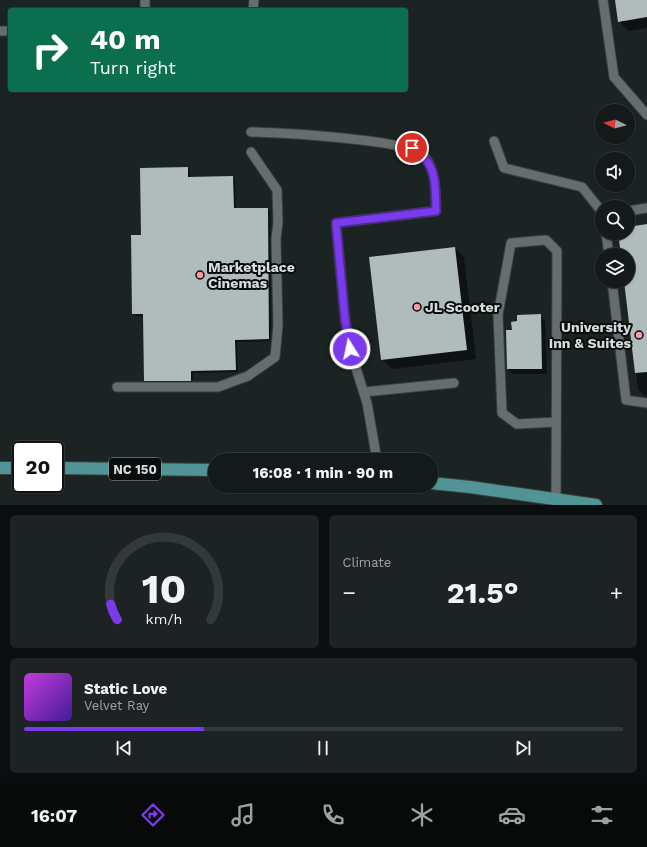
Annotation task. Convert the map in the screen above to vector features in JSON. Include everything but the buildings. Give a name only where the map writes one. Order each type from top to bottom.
[{"type":"main road","points":[[0,468],[12,468]]},
{"type":"main road","name":"NC 150","points":[[64,468],[208,470]]},
{"type":"main road","points":[[438,484],[470,486],[596,505]]},
{"type":"lane","points":[[603,0],[614,78],[647,115]]},
{"type":"lane","points":[[251,132],[379,143],[412,148],[424,155],[434,174],[436,211],[336,223],[345,319],[350,349],[364,392],[376,453]]},
{"type":"lane","points":[[494,141],[504,168],[582,187],[595,203]]},
{"type":"lane","points":[[117,387],[218,387],[248,376],[275,357],[278,325],[276,239],[277,190],[251,152]]},
{"type":"lane","points":[[635,210],[647,208]]},
{"type":"lane","points":[[556,422],[517,424],[502,413],[498,315],[511,243],[546,240],[557,251],[556,499]]},
{"type":"lane","points":[[613,288],[626,400],[647,403]]},
{"type":"lane","points":[[364,392],[454,383]]},
{"type":"place","name":"Marketplace Cinemas","points":[[200,275]]},
{"type":"place","name":"JL Scooter","points":[[417,307]]},
{"type":"place","name":"University Inn & Suites","points":[[639,335]]},
{"type":"route","points":[[350,349],[345,319],[336,223],[436,211],[434,174],[424,155],[412,148]]}]
